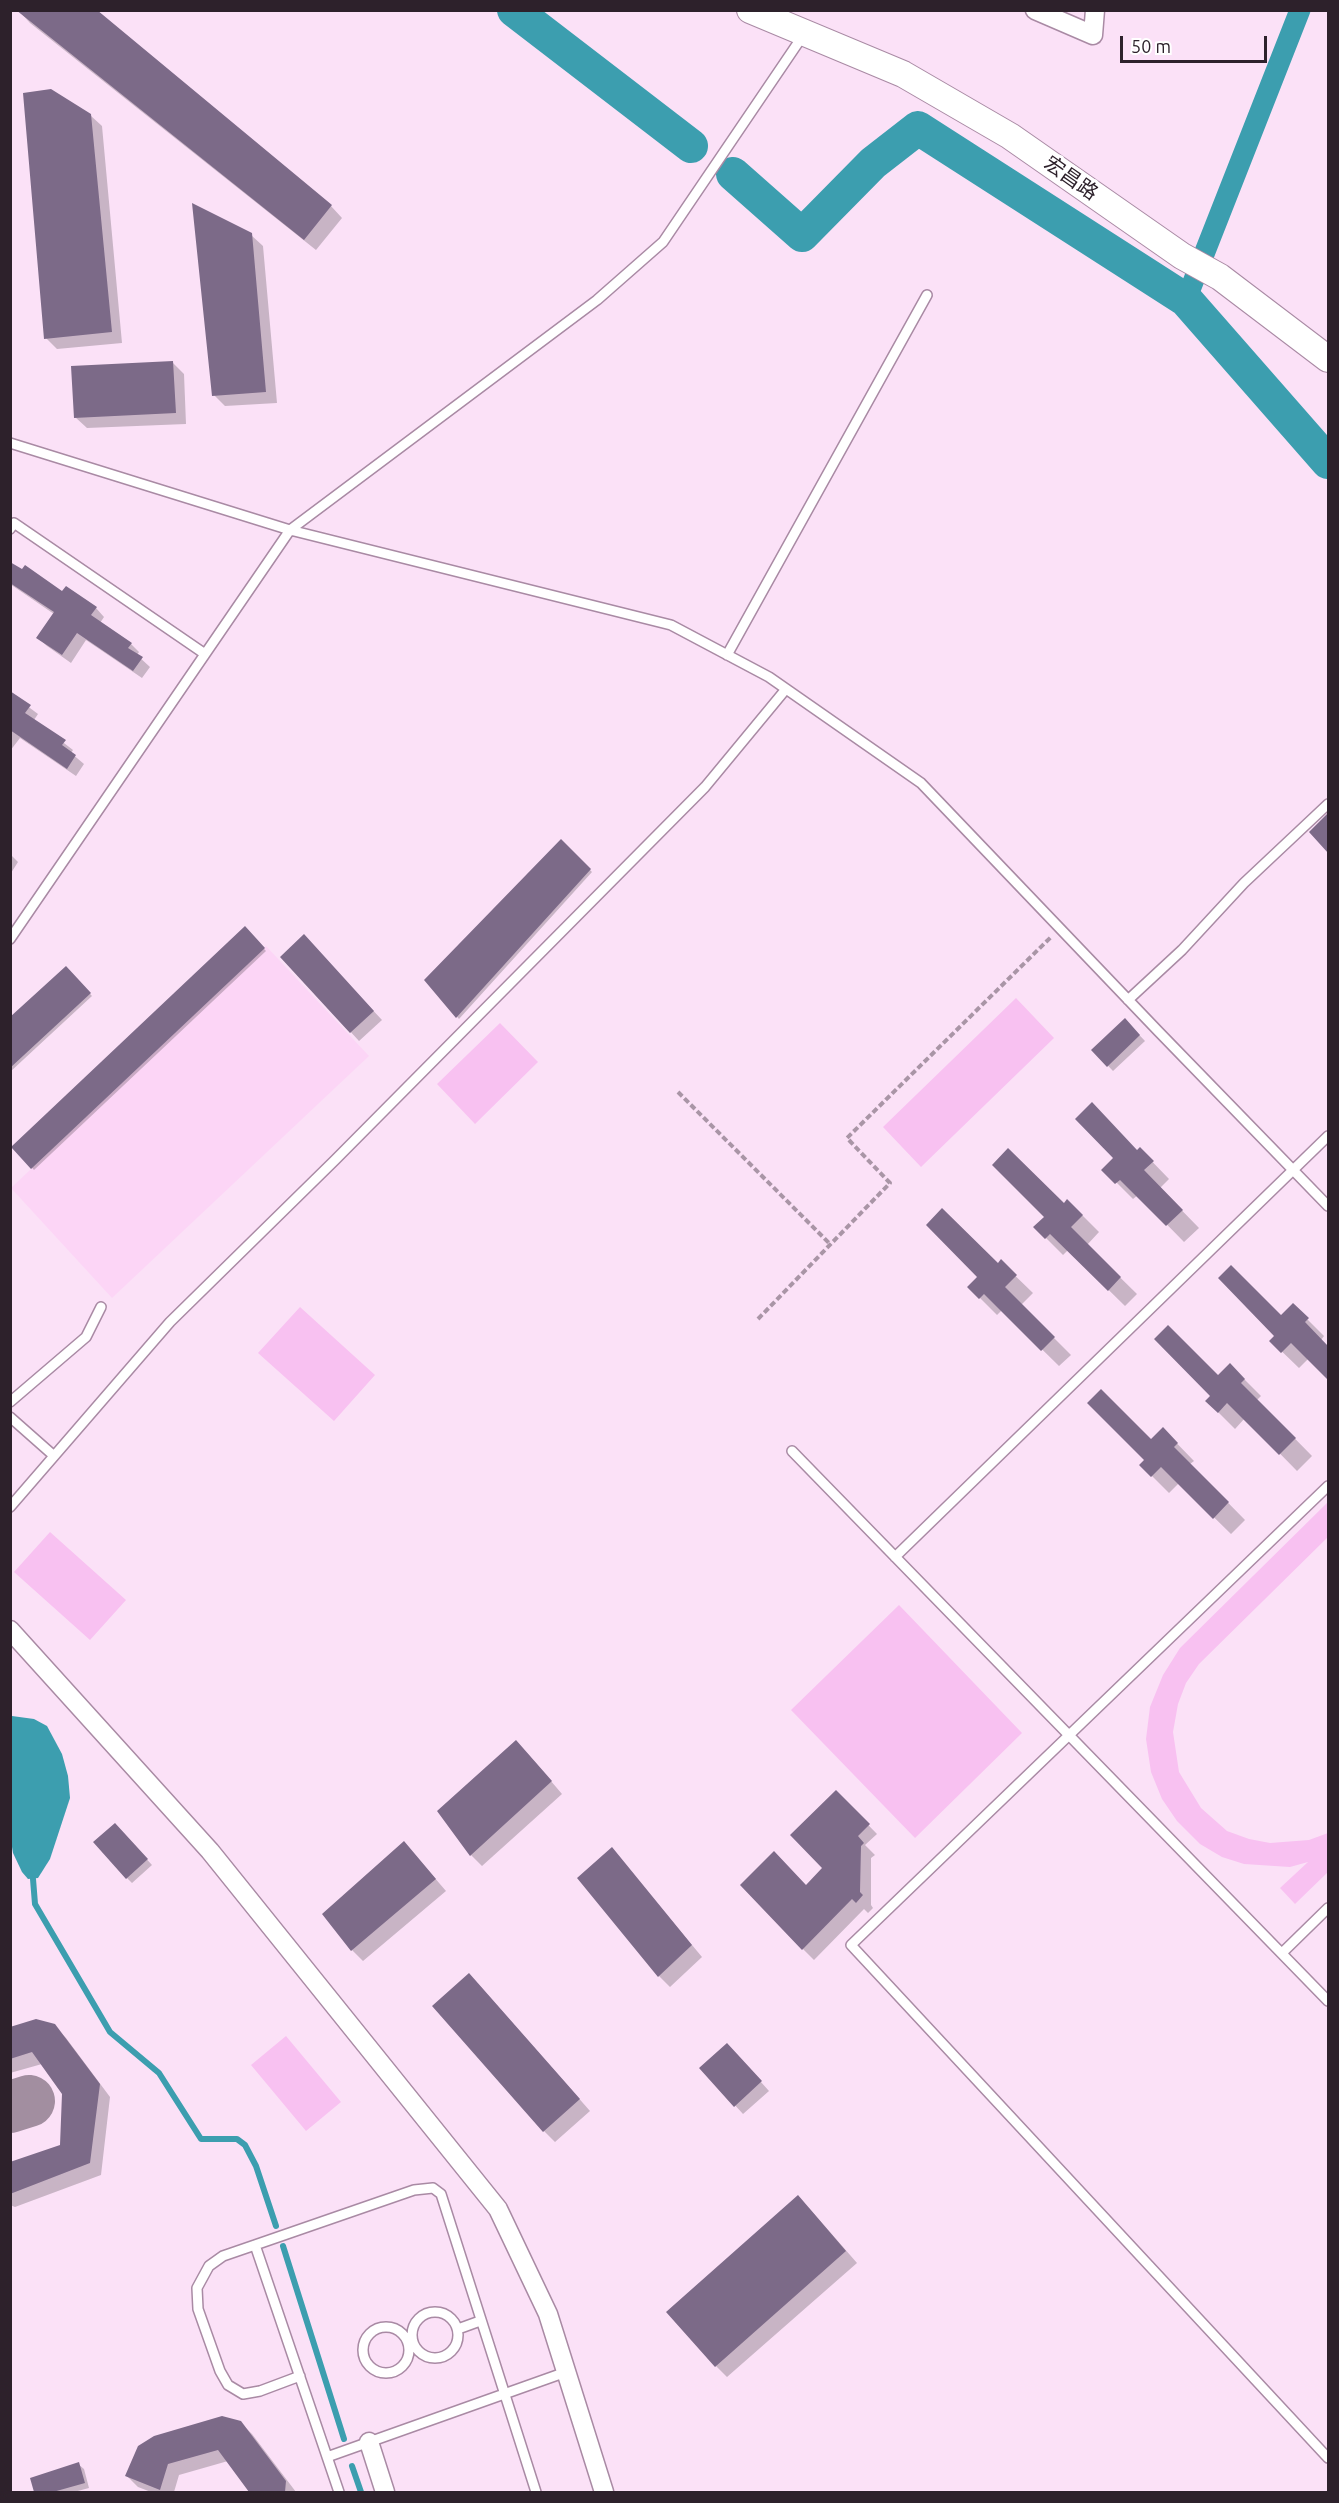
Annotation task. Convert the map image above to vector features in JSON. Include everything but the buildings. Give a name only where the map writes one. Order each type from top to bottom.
[{"type":"street","points":[[1035,10],[1093,35],[1095,10]]},
{"type":"street","name":"宏昌路","points":[[755,12],[801,25],[903,74],[1010,136],[1182,256],[1220,277],[1329,359]]},
{"type":"street","points":[[10,1630],[210,1851],[498,2209],[548,2314],[604,2493]]},
{"type":"street","points":[[369,2442],[385,2493]]},
{"type":"lane","points":[[10,939],[290,530],[597,300],[663,242],[801,25]]},
{"type":"lane","points":[[727,655],[927,295]]},
{"type":"lane","points":[[10,443],[290,530],[670,626],[769,677],[921,783],[1329,1206]]},
{"type":"lane","points":[[10,529],[14,523],[205,654]]},
{"type":"lane","points":[[10,1507],[170,1322],[335,1160],[705,787],[786,689]]},
{"type":"lane","points":[[1128,1000],[1182,950],[1244,883],[1329,804]]},
{"type":"lane","points":[[895,1557],[1329,1136]]},
{"type":"lane","points":[[10,1402],[86,1338],[101,1307]]},
{"type":"lane","points":[[10,1417],[53,1455]]},
{"type":"lane","points":[[792,1451],[1329,2001]]},
{"type":"lane","points":[[1329,1486],[851,1945],[1329,2458]]},
{"type":"lane","points":[[1282,1953],[1329,1908]]},
{"type":"lane","points":[[300,2376],[260,2391],[243,2394],[228,2385],[220,2371],[198,2309],[197,2288],[209,2266],[223,2256],[414,2190],[433,2188],[441,2194],[536,2493]]},
{"type":"lane","points":[[255,2245],[339,2493]]},
{"type":"lane","points":[[458,2329],[450,2316],[429,2312],[417,2320],[410,2339],[407,2341],[408,2355],[401,2367],[390,2373],[383,2373],[371,2367],[364,2356],[364,2341],[374,2330],[389,2327],[410,2339],[426,2357],[441,2358],[453,2350],[457,2343],[458,2329]]},
{"type":"lane","points":[[458,2329],[480,2321]]},
{"type":"lane","points":[[327,2457],[566,2372]]},
{"type":"path","points":[[758,1318],[890,1183],[847,1138],[1060,928]]},
{"type":"path","points":[[678,1092],[830,1244]]},
{"type":"shaded area","points":[[266,946],[369,1056],[112,1298],[11,1188]]},
{"type":"shaded area","points":[[1016,998],[1054,1038],[921,1167],[883,1127]]},
{"type":"shaded area","points":[[500,1023],[538,1062],[475,1124],[437,1084]]},
{"type":"shaded area","points":[[300,1307],[375,1375],[334,1421],[258,1353]]},
{"type":"shaded area","points":[[1328,1502],[1328,1537],[1199,1664],[1186,1683],[1178,1704],[1173,1732],[1179,1772],[1201,1808],[1227,1831],[1270,1843],[1309,1840],[1328,1833],[1328,1872],[1295,1904],[1280,1888],[1308,1862],[1290,1867],[1244,1864],[1222,1857],[1200,1844],[1177,1821],[1162,1799],[1151,1772],[1146,1739],[1150,1707],[1163,1675],[1180,1648]]},
{"type":"shaded area","points":[[50,1532],[126,1600],[90,1640],[14,1572]]},
{"type":"shaded area","points":[[899,1605],[1022,1733],[915,1838],[791,1710]]},
{"type":"shaded area","points":[[286,2036],[341,2102],[306,2131],[251,2065]]},
{"type":"water","points":[[10,1717],[34,1719],[47,1726],[62,1754],[68,1776],[70,1798],[50,1859],[38,1878],[28,1879],[22,1872],[13,1853],[11,1841]]},
{"type":"waterway","points":[[514,10],[691,146]]},
{"type":"waterway","points":[[1186,300],[1300,10]]},
{"type":"waterway","points":[[733,174],[802,235],[873,163],[918,128],[1186,300],[1328,462]]},
{"type":"waterway","points":[[33,1879],[35,1904],[110,2032],[159,2073],[201,2139],[237,2139],[245,2145],[256,2166],[276,2226]]},
{"type":"waterway","points":[[283,2246],[344,2439]]},
{"type":"waterway","points":[[352,2466],[361,2492]]},
{"type":"taxiway","points":[[10,2107],[29,2101]]}]
